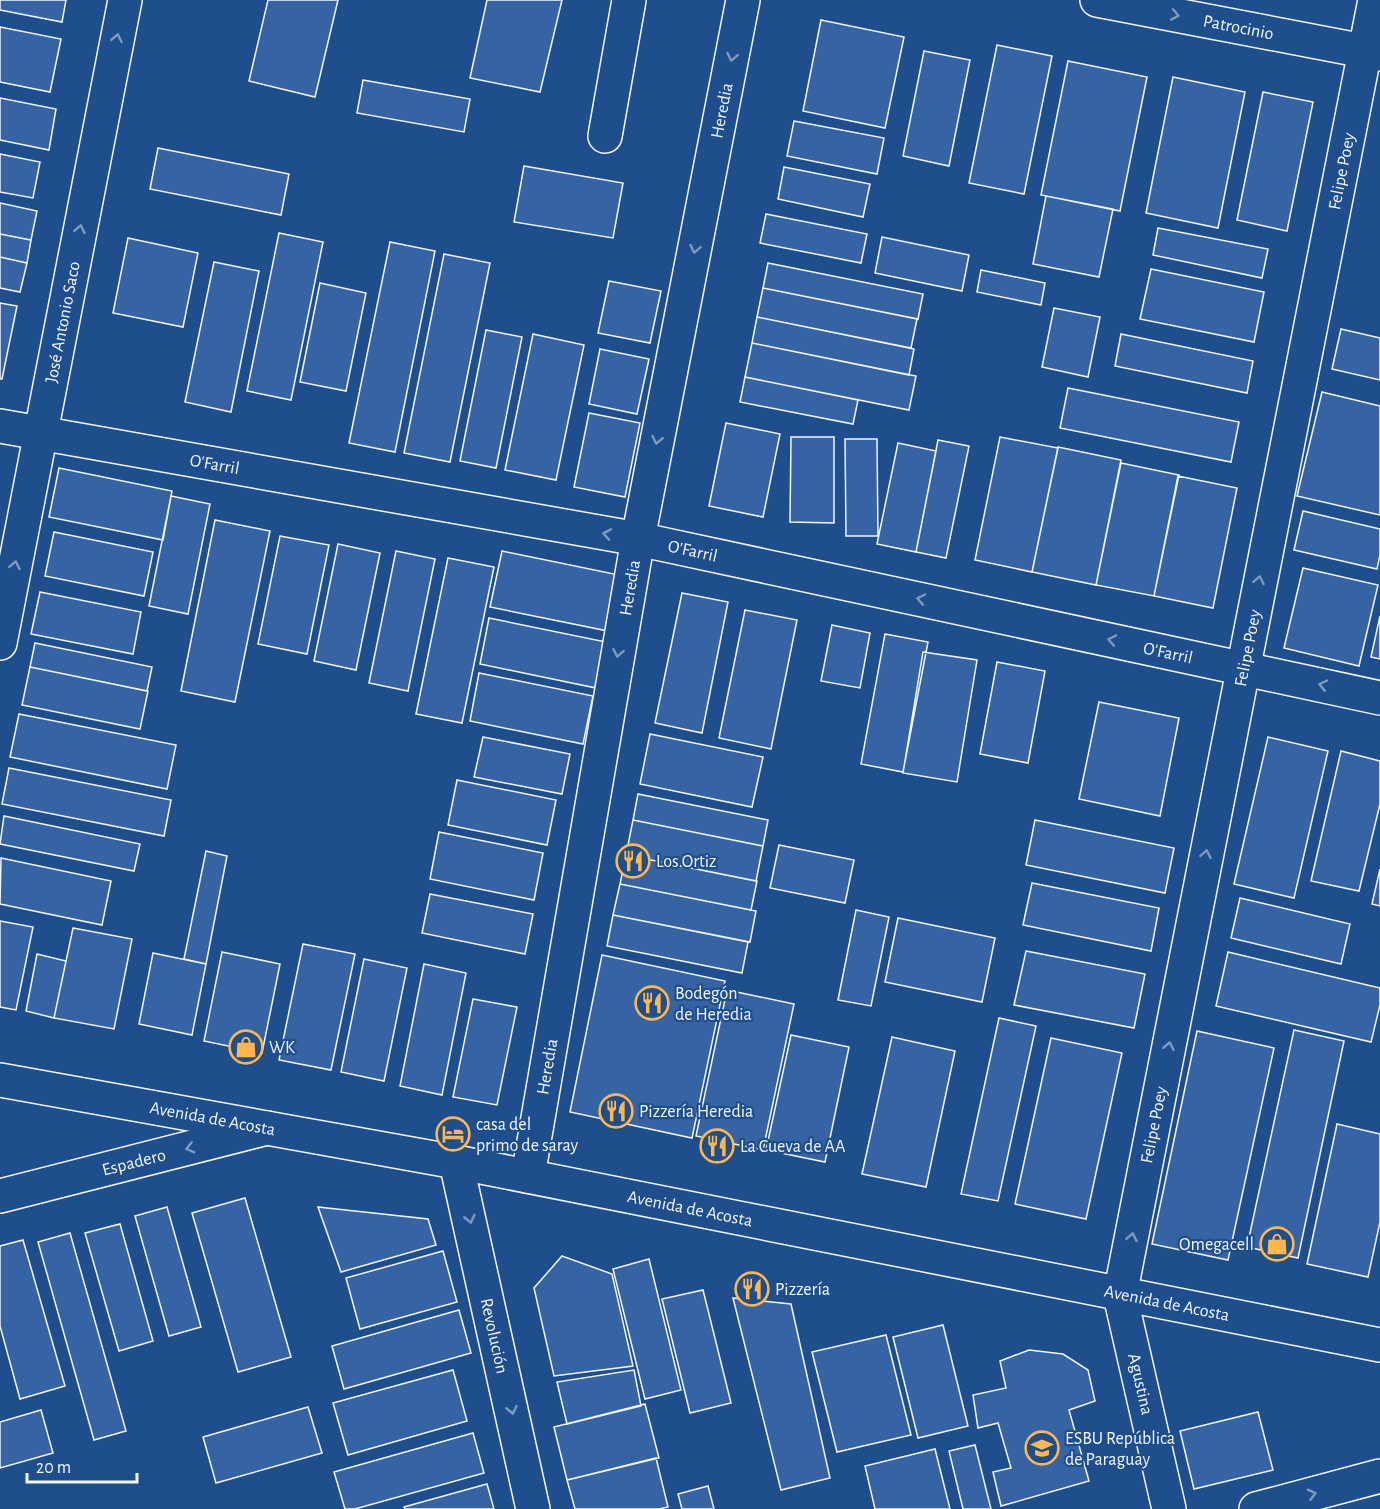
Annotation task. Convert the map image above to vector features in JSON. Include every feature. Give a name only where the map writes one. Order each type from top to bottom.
[{"type":"street","name":"José Antonio Saco","points":[[0,643],[125,0]]},
{"type":"street","points":[[605,136],[629,0]]},
{"type":"street","name":"Heredia","points":[[528,1176],[638,539],[743,0]]},
{"type":"street","name":"Patrocinio","points":[[1096,0],[1372,53]]},
{"type":"street","name":"Felipe Poey","points":[[1120,1295],[1242,668],[1372,53],[1375,0]]},
{"type":"street","name":"O'Farril","points":[[0,426],[638,539],[1380,698]]},
{"type":"street","name":"Avenida de Acosta","points":[[0,1080],[456,1162],[1380,1345]]},
{"type":"street","name":"Espadero","points":[[0,1196],[267,1128]]},
{"type":"street","name":"Revolución","points":[[456,1162],[533,1509]]},
{"type":"street","name":"Agustina","points":[[1120,1295],[1169,1509]]},
{"type":"street","points":[[1256,1509],[1380,1476]]},
{"type":"building","points":[[0,0],[66,0],[62,22],[0,10]]},
{"type":"building","points":[[268,0],[338,0],[315,97],[249,81]]},
{"type":"building","points":[[487,0],[562,0],[540,92],[470,78]]},
{"type":"building","points":[[821,20],[904,37],[885,128],[803,111]]},
{"type":"building","points":[[0,27],[61,39],[50,92],[0,82]]},
{"type":"building","points":[[997,45],[1052,56],[1024,194],[969,183]]},
{"type":"building","points":[[924,51],[970,60],[949,166],[903,156]]},
{"type":"building","points":[[1068,61],[1147,77],[1120,211],[1041,195]]},
{"type":"building","points":[[1173,77],[1245,92],[1218,228],[1146,213]]},
{"type":"building","points":[[363,80],[470,99],[464,132],[357,113]]},
{"type":"building","points":[[1263,92],[1313,102],[1287,231],[1237,220]]},
{"type":"building","points":[[0,98],[56,109],[49,150],[0,140]]},
{"type":"building","points":[[794,121],[884,138],[877,174],[787,156]]},
{"type":"building","points":[[158,148],[289,174],[281,215],[150,189]]},
{"type":"building","points":[[0,154],[40,162],[33,198],[0,192]]},
{"type":"building","points":[[524,166],[623,183],[613,238],[514,222]]},
{"type":"building","points":[[784,167],[870,184],[863,217],[778,199]]},
{"type":"building","points":[[1046,196],[1113,209],[1099,277],[1033,264]]},
{"type":"building","points":[[0,203],[37,211],[31,240],[0,234]]},
{"type":"building","points":[[766,214],[867,234],[861,263],[760,243]]},
{"type":"building","points":[[1158,228],[1268,249],[1262,278],[1153,255]]},
{"type":"building","points":[[279,233],[323,242],[291,400],[247,391]]},
{"type":"building","points":[[0,234],[31,240],[27,263],[0,257]]},
{"type":"building","points":[[882,237],[969,255],[962,291],[875,273]]},
{"type":"building","points":[[128,238],[198,253],[183,327],[113,313]]},
{"type":"building","points":[[390,242],[435,251],[395,452],[349,443]]},
{"type":"building","points":[[444,254],[490,263],[450,462],[404,453]]},
{"type":"building","points":[[0,257],[27,263],[20,292],[0,288]]},
{"type":"building","points":[[214,262],[259,271],[231,412],[185,402]]},
{"type":"building","points":[[768,263],[923,294],[918,319],[763,288]]},
{"type":"building","points":[[1151,269],[1264,292],[1254,342],[1140,319]]},
{"type":"building","points":[[981,270],[1045,283],[1041,305],[977,292]]},
{"type":"building","points":[[609,281],[661,291],[650,343],[598,333]]},
{"type":"building","points":[[320,283],[366,293],[346,391],[300,382]]},
{"type":"building","points":[[763,288],[917,319],[911,348],[757,317]]},
{"type":"building","points":[[0,303],[17,306],[2,379],[0,379]]},
{"type":"building","points":[[1054,308],[1100,317],[1088,377],[1042,367]]},
{"type":"building","points":[[757,317],[914,349],[909,375],[752,343]]},
{"type":"building","points":[[1341,329],[1380,338],[1380,380],[1332,369]]},
{"type":"building","points":[[486,330],[522,337],[496,468],[460,461]]},
{"type":"building","points":[[533,334],[584,345],[556,480],[505,470]]},
{"type":"building","points":[[1121,334],[1253,361],[1247,393],[1115,366]]},
{"type":"building","points":[[752,343],[916,376],[909,410],[745,377]]},
{"type":"building","points":[[600,349],[649,359],[637,414],[589,404]]},
{"type":"building","points":[[745,377],[858,400],[853,424],[740,402]]},
{"type":"building","points":[[1068,388],[1239,422],[1231,462],[1060,428]]},
{"type":"building","points":[[1322,392],[1380,406],[1380,515],[1297,496]]},
{"type":"building","points":[[589,413],[640,423],[625,497],[574,487]]},
{"type":"building","points":[[726,423],[780,434],[763,517],[709,506]]},
{"type":"building","points":[[791,437],[834,437],[834,523],[790,522]]},
{"type":"building","points":[[1000,437],[1058,448],[1032,572],[975,560]]},
{"type":"building","points":[[845,439],[877,439],[878,536],[846,536]]},
{"type":"building","points":[[938,440],[969,446],[946,558],[916,552]]},
{"type":"building","points":[[898,443],[936,451],[916,552],[877,544]]},
{"type":"building","points":[[1058,447],[1121,460],[1096,585],[1032,572]]},
{"type":"building","points":[[1121,463],[1179,475],[1154,596],[1096,585]]},
{"type":"building","points":[[59,468],[172,491],[163,540],[49,517]]},
{"type":"building","points":[[1178,476],[1237,488],[1213,608],[1154,596]]},
{"type":"building","points":[[171,496],[210,504],[188,614],[149,606]]},
{"type":"building","points":[[1303,511],[1380,529],[1380,555],[1377,569],[1294,550]]},
{"type":"building","points":[[215,520],[270,531],[235,702],[181,691]]},
{"type":"building","points":[[54,532],[153,552],[144,596],[45,576]]},
{"type":"building","points":[[280,536],[329,545],[307,654],[258,644]]},
{"type":"building","points":[[338,544],[380,553],[356,670],[314,661]]},
{"type":"building","points":[[396,551],[435,559],[408,691],[369,683]]},
{"type":"building","points":[[502,551],[619,575],[608,631],[490,607]]},
{"type":"building","points":[[448,558],[494,567],[462,723],[416,714]]},
{"type":"building","points":[[1303,568],[1378,585],[1359,666],[1284,648]]},
{"type":"building","points":[[40,592],[141,612],[133,654],[31,634]]},
{"type":"building","points":[[682,593],[728,602],[702,733],[655,723]]},
{"type":"building","points":[[745,610],[797,620],[771,749],[719,738]]},
{"type":"building","points":[[1380,616],[1380,659],[1371,657]]},
{"type":"building","points":[[489,618],[606,642],[596,688],[480,664]]},
{"type":"building","points":[[832,625],[870,633],[860,688],[821,681]]},
{"type":"building","points":[[885,634],[928,642],[903,772],[861,764]]},
{"type":"building","points":[[35,643],[152,667],[147,691],[30,667]]},
{"type":"building","points":[[923,652],[977,660],[957,782],[903,773]]},
{"type":"building","points":[[997,662],[1045,671],[1028,763],[980,754]]},
{"type":"building","points":[[30,667],[148,691],[140,729],[22,705]]},
{"type":"building","points":[[479,673],[593,696],[583,744],[470,721]]},
{"type":"building","points":[[1099,702],[1179,718],[1160,816],[1079,799]]},
{"type":"building","points":[[19,714],[176,745],[167,789],[10,757]]},
{"type":"building","points":[[650,734],[763,757],[752,807],[640,784]]},
{"type":"building","points":[[483,737],[570,754],[562,794],[474,777]]},
{"type":"building","points":[[1268,737],[1328,751],[1294,898],[1234,884]]},
{"type":"building","points":[[1341,751],[1380,761],[1380,804],[1359,891],[1311,881]]},
{"type":"building","points":[[9,768],[171,800],[164,836],[2,804]]},
{"type":"building","points":[[457,780],[556,800],[547,845],[448,825]]},
{"type":"building","points":[[638,794],[768,820],[763,846],[633,820]]},
{"type":"building","points":[[4,816],[140,844],[134,871],[0,844]]},
{"type":"building","points":[[633,820],[763,846],[756,881],[626,855]]},
{"type":"building","points":[[1035,820],[1174,848],[1165,893],[1026,865]]},
{"type":"building","points":[[439,832],[543,853],[534,900],[430,879]]},
{"type":"building","points":[[779,845],[854,860],[845,903],[770,888]]},
{"type":"building","points":[[206,851],[227,856],[206,964],[184,959]]},
{"type":"building","points":[[626,855],[757,881],[751,910],[620,884]]},
{"type":"building","points":[[1,858],[111,881],[102,925],[0,904]]},
{"type":"building","points":[[1380,869],[1380,906],[1372,904]]},
{"type":"building","points":[[1032,883],[1159,908],[1151,951],[1023,925]]},
{"type":"building","points":[[620,884],[756,911],[750,942],[613,915]]},
{"type":"building","points":[[430,894],[533,914],[525,954],[422,933]]},
{"type":"building","points":[[1240,898],[1350,924],[1341,964],[1231,938]]},
{"type":"building","points":[[856,910],[889,917],[871,1006],[838,1000]]},
{"type":"building","points":[[613,915],[748,942],[742,973],[607,946]]},
{"type":"building","points":[[898,918],[995,938],[982,1002],[885,982]]},
{"type":"building","points":[[0,921],[33,927],[16,1010],[0,1007]]},
{"type":"building","points":[[73,928],[132,939],[114,1029],[54,1018]]},
{"type":"building","points":[[303,944],[355,954],[331,1070],[279,1060]]},
{"type":"building","points":[[1026,951],[1145,974],[1134,1028],[1014,1005]]},
{"type":"building","points":[[222,952],[280,964],[262,1053],[204,1041]]},
{"type":"building","points":[[1228,952],[1380,988],[1380,1005],[1371,1042],[1216,1006]]},
{"type":"building","points":[[153,953],[206,964],[192,1035],[139,1024]]},
{"type":"building","points":[[37,954],[66,961],[54,1018],[26,1011]]},
{"type":"building","points":[[602,955],[725,981],[692,1138],[570,1112]]},
{"type":"building","points":[[364,959],[407,968],[384,1081],[341,1072]]},
{"type":"building","points":[[424,964],[466,973],[442,1095],[400,1086]]},
{"type":"building","points":[[727,990],[794,1004],[763,1150],[696,1136]]},
{"type":"building","points":[[473,999],[517,1007],[497,1105],[453,1097]]},
{"type":"building","points":[[999,1018],[1036,1026],[998,1201],[961,1194]]},
{"type":"building","points":[[1294,1030],[1344,1041],[1298,1258],[1247,1247]]},
{"type":"building","points":[[1197,1031],[1274,1048],[1228,1260],[1152,1244]]},
{"type":"building","points":[[791,1035],[849,1047],[825,1162],[766,1150]]},
{"type":"building","points":[[892,1037],[955,1051],[926,1187],[862,1174]]},
{"type":"building","points":[[1051,1038],[1122,1053],[1086,1219],[1015,1204]]},
{"type":"building","points":[[1337,1124],[1380,1134],[1380,1222],[1368,1277],[1307,1264]]},
{"type":"building","points":[[245,1198],[291,1357],[238,1372],[192,1213]]},
{"type":"building","points":[[167,1207],[201,1327],[169,1336],[135,1216]]},
{"type":"building","points":[[318,1207],[428,1219],[436,1245],[341,1272]]},
{"type":"building","points":[[120,1224],[153,1341],[119,1351],[85,1233]]},
{"type":"building","points":[[70,1233],[126,1431],[94,1440],[38,1242]]},
{"type":"building","points":[[23,1240],[65,1386],[20,1399],[0,1326],[0,1246]]},
{"type":"building","points":[[443,1251],[457,1302],[360,1329],[346,1278]]},
{"type":"building","points":[[562,1256],[612,1274],[633,1366],[554,1376],[534,1288]]},
{"type":"building","points":[[649,1259],[681,1390],[645,1399],[613,1269]]},
{"type":"building","points":[[703,1290],[731,1403],[690,1413],[662,1299]]},
{"type":"building","points":[[733,1298],[791,1304],[830,1478],[781,1490]]},
{"type":"building","points":[[459,1310],[471,1353],[344,1389],[332,1346]]},
{"type":"building","points":[[943,1325],[968,1426],[918,1438],[893,1337]]},
{"type":"building","points":[[886,1335],[911,1435],[837,1452],[812,1352]]},
{"type":"building","name":"ESBU República de Paraguay","points":[[1029,1350],[1063,1354],[1088,1370],[1095,1401],[1069,1410],[1089,1481],[1001,1506],[993,1472],[1011,1468],[998,1423],[978,1428],[973,1395],[1006,1388],[1000,1361]]},
{"type":"building","points":[[453,1370],[467,1421],[348,1455],[333,1403]]},
{"type":"building","points":[[634,1370],[641,1406],[567,1424],[557,1382]]},
{"type":"building","points":[[645,1404],[659,1458],[567,1480],[554,1427]]},
{"type":"building","points":[[308,1407],[322,1453],[216,1483],[203,1437]]},
{"type":"building","points":[[41,1410],[53,1453],[0,1468],[0,1422]]},
{"type":"building","points":[[1258,1412],[1273,1470],[1194,1489],[1180,1431]]},
{"type":"building","points":[[473,1433],[484,1473],[355,1509],[345,1509],[334,1472]]},
{"type":"building","points":[[975,1445],[991,1509],[963,1509],[949,1451]]},
{"type":"building","points":[[935,1449],[950,1509],[875,1509],[865,1466]]},
{"type":"building","points":[[656,1458],[668,1507],[659,1509],[575,1509],[567,1480]]},
{"type":"building","points":[[487,1484],[494,1509],[405,1509],[404,1507]]},
{"type":"building","points":[[708,1486],[714,1509],[682,1509],[678,1494]]},
{"type":"place","name":"Los Ortiz","points":[[633,861]]},
{"type":"place","name":"Bodegón de Heredia","points":[[652,1003]]},
{"type":"place","name":"WK","points":[[246,1047]]},
{"type":"place","name":"Pizzería Heredia","points":[[616,1111]]},
{"type":"place","name":"casa del primo de saray","points":[[453,1134]]},
{"type":"place","name":"La Cueva de AA","points":[[717,1146]]},
{"type":"place","name":"Omegacell","points":[[1277,1244]]},
{"type":"place","name":"Pizzería","points":[[752,1289]]},
{"type":"place","name":"ESBU República de Paraguay","points":[[1042,1448]]}]
